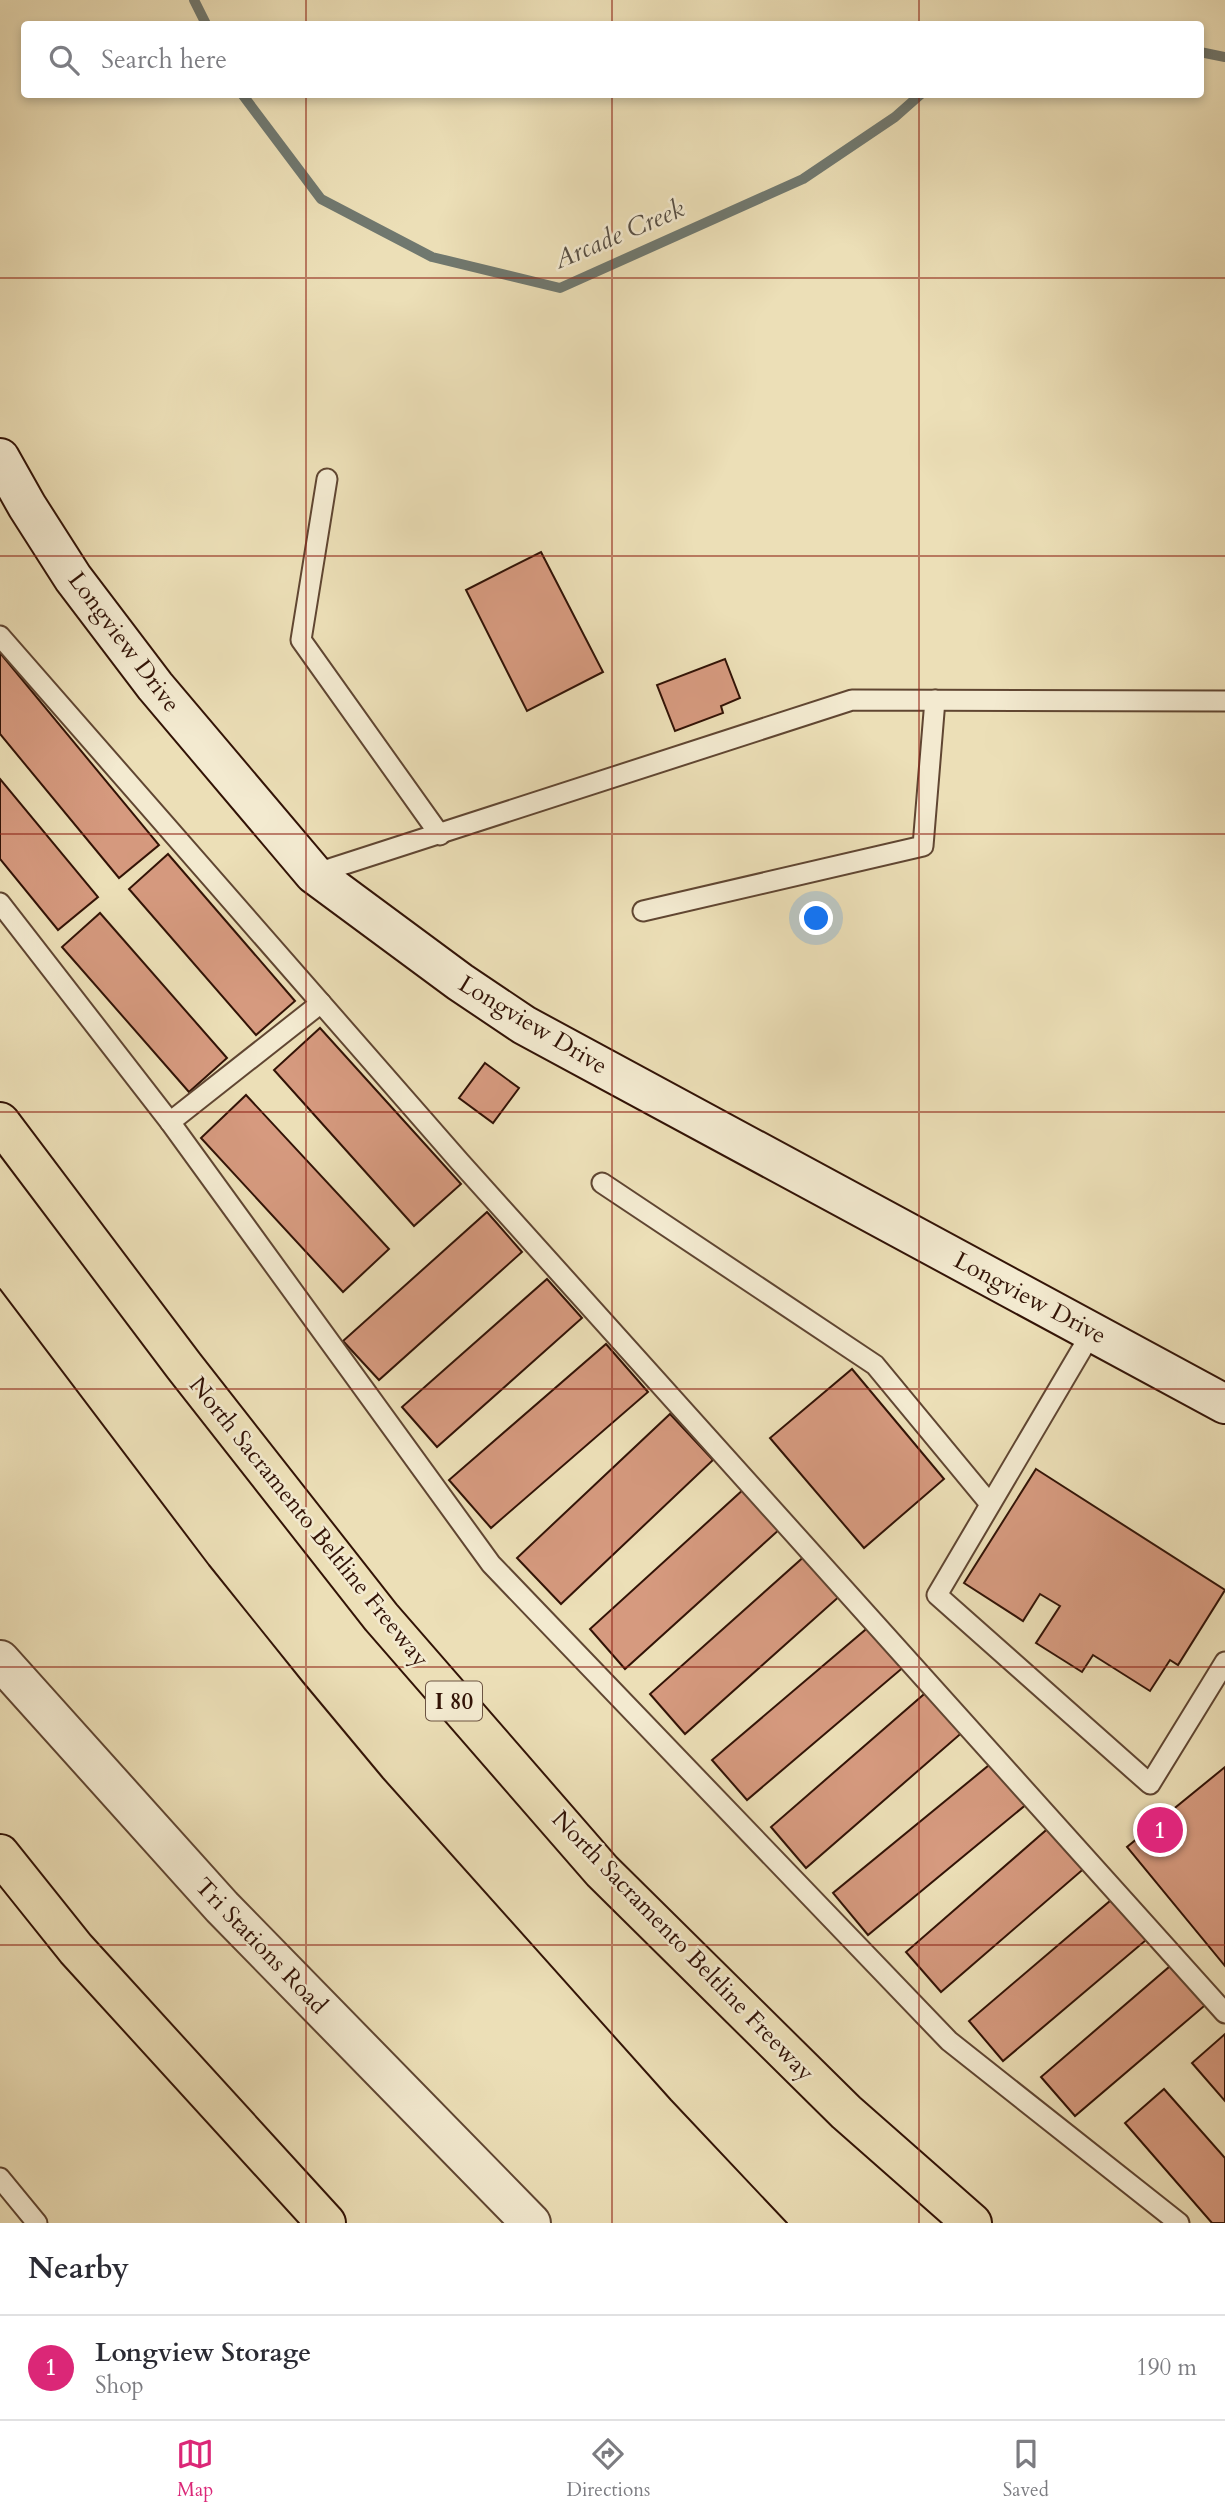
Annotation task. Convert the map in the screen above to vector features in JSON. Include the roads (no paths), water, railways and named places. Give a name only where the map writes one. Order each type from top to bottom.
[{"type":"highway","name":"North Sacramento Beltline Freeway","points":[[0,1122],[184,1366],[381,1616],[603,1871],[846,2112],[972,2223]]},
{"type":"highway","points":[[0,1854],[76,1949],[326,2223]]},
{"type":"street","name":"Longview Drive","points":[[0,458],[73,578],[138,664],[314,874],[460,982],[524,1025],[1225,1404]]},
{"type":"street","name":"Tri Stations Road","points":[[0,1660],[222,1907],[531,2223]]},
{"type":"lane","points":[[327,479],[300,640],[440,835]]},
{"type":"lane","points":[[0,636],[460,1162],[1225,2013]]},
{"type":"lane","points":[[314,874],[852,700],[1225,701]]},
{"type":"lane","points":[[643,911],[923,846],[934,700]]},
{"type":"lane","points":[[0,903],[170,1122],[491,1564],[949,2041],[1179,2223]]},
{"type":"lane","points":[[170,1122],[321,1003]]},
{"type":"lane","points":[[602,1183],[875,1365],[990,1504]]},
{"type":"lane","points":[[1092,1332],[937,1595],[1150,1784],[1224,1664]]},
{"type":"lane","points":[[0,2178],[37,2223]]},
{"type":"waterway","name":"Arcade Creek","points":[[194,0],[204,21]]},
{"type":"waterway","name":"Arcade Creek","points":[[1204,53],[1225,57]]},
{"type":"waterway","name":"Arcade Creek","points":[[245,98],[321,199],[432,257],[560,288],[803,179],[895,117],[916,98]]},
{"type":"tram line","points":[[0,1289],[209,1565],[383,1778],[671,2100],[787,2223]]},
{"type":"place","name":"Longview Storage","points":[[1160,1830]]}]
